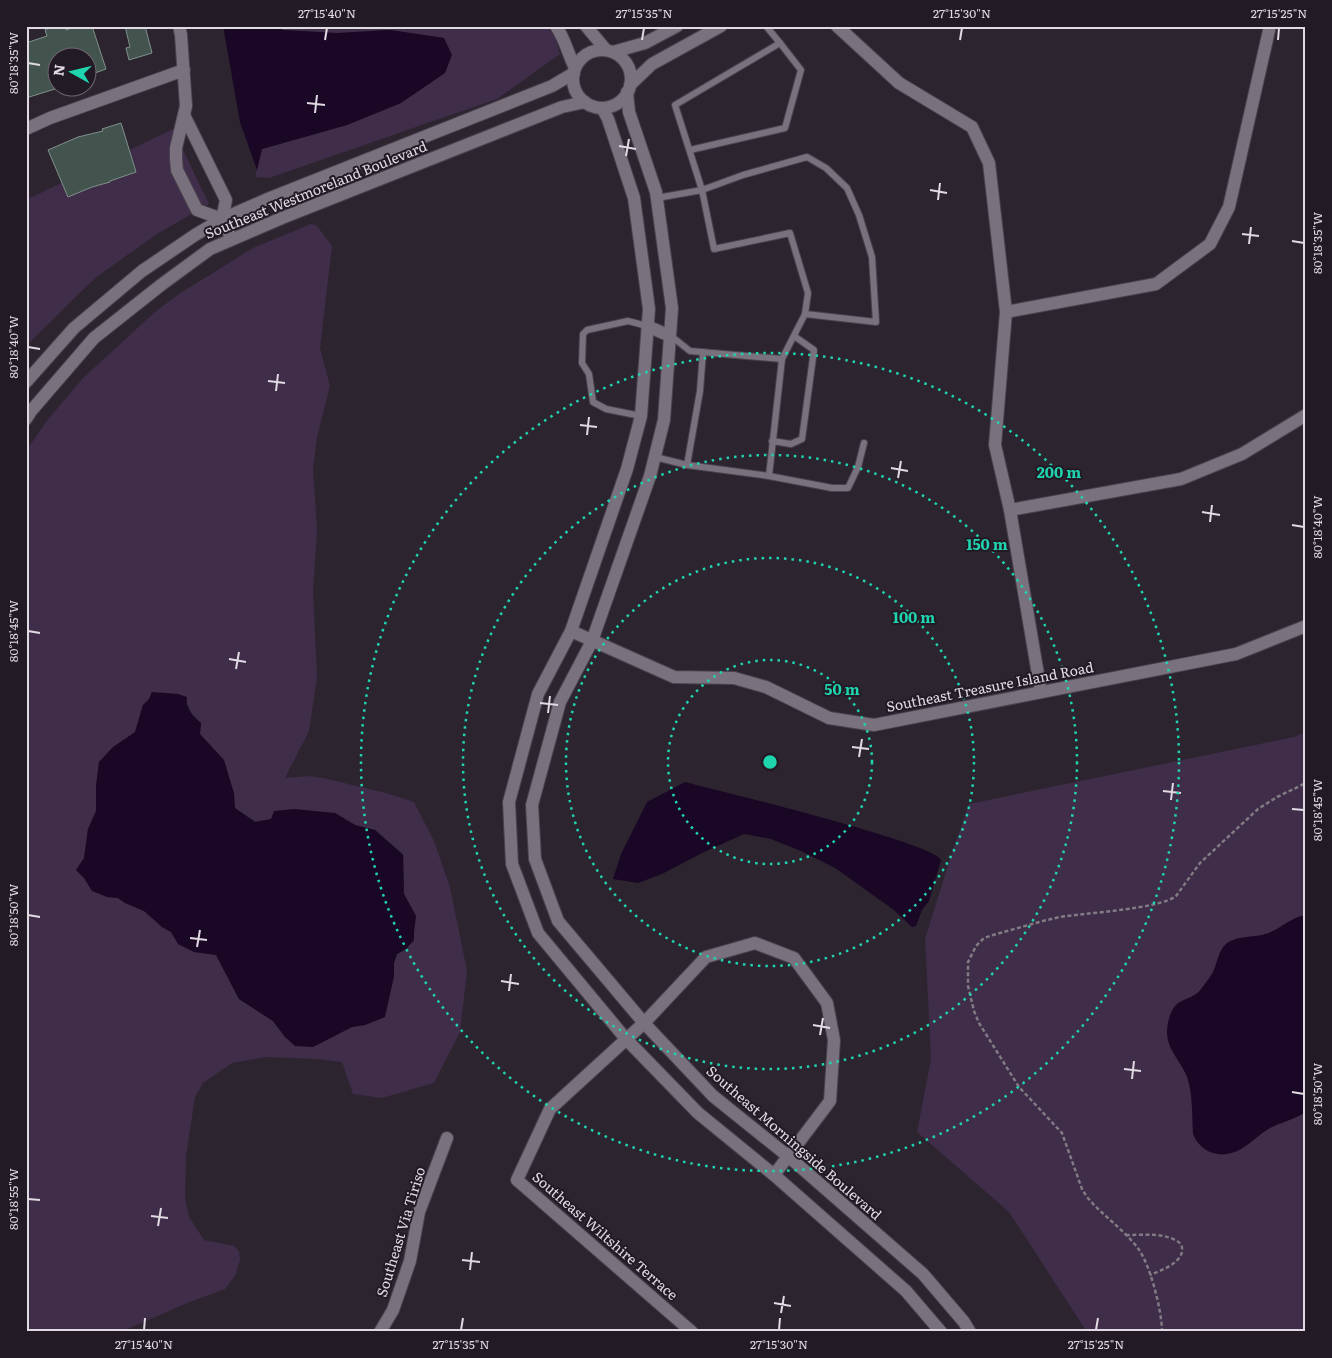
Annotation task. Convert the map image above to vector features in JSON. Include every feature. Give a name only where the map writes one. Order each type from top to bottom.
[{"type":"street","points":[[179,26],[186,106],[185,117],[176,148],[177,170],[197,210],[222,219]]},
{"type":"street","points":[[556,26],[562,35],[574,70],[576,93],[585,102],[594,107],[602,108],[618,103],[652,64],[721,26]]},
{"type":"street","points":[[586,26],[609,51],[619,55],[628,65],[631,78],[629,89]]},
{"type":"street","points":[[574,70],[585,55],[592,51],[609,51],[645,43],[677,26]]},
{"type":"street","points":[[838,26],[899,83],[972,127],[989,163],[1006,312],[995,445],[1010,510],[1041,692]]},
{"type":"street","points":[[1006,312],[1156,284],[1210,244],[1229,207],[1270,26]]},
{"type":"street","points":[[26,129],[50,118],[184,70]]},
{"type":"street","name":"Southeast Westmoreland Boulevard","points":[[26,382],[74,328],[142,271],[222,219],[270,198],[552,86],[574,70]]},
{"type":"street","name":"Southeast Morningside Boulevard","points":[[629,89],[630,112],[657,198],[672,308],[664,420],[650,476],[592,641],[560,702],[532,805],[535,859],[558,921],[644,1024],[714,1096],[789,1157],[923,1274],[964,1322],[970,1332]]},
{"type":"street","name":"Southeast Westmoreland Boulevard","points":[[26,419],[94,338],[210,249],[291,214],[562,107],[585,102]]},
{"type":"street","points":[[602,108],[634,203],[649,309],[641,416],[628,469],[571,632],[538,694],[509,802],[512,864],[538,933],[626,1039],[698,1113],[774,1175],[906,1291],[941,1332]]},
{"type":"street","points":[[185,117],[226,200],[222,219],[232,239]]},
{"type":"street","points":[[634,203],[657,198]]},
{"type":"street","points":[[647,326],[670,336]]},
{"type":"street","points":[[1010,510],[1181,479],[1242,454],[1306,415]]},
{"type":"street","points":[[632,450],[654,457]]},
{"type":"street","name":"Southeast Treasure Island Road","points":[[571,632],[674,677],[734,678],[766,687],[829,718],[874,725],[1236,654],[1306,626]]},
{"type":"street","points":[[509,802],[532,805]]},
{"type":"street","name":"Southeast Wiltshire Terrace","points":[[692,1332],[517,1180],[550,1108],[644,1024],[706,957],[755,943],[794,958],[827,1003],[834,1040],[830,1101],[774,1175]]},
{"type":"street","name":"Southeast Via Tiriso","points":[[380,1332],[393,1310],[410,1261],[419,1212],[447,1138]]},
{"type":"street","points":[[906,1291],[923,1274]]},
{"type":"lane","points":[[690,150],[784,128],[801,70],[766,26]]},
{"type":"lane","points":[[768,476],[782,359],[805,314],[808,293],[790,233],[714,248],[702,190],[675,105],[780,43]]},
{"type":"lane","points":[[657,198],[702,190],[743,175],[807,157],[826,168],[847,188],[860,214],[872,256],[876,322],[805,314]]},
{"type":"lane","points":[[641,416],[606,409],[594,402],[589,374],[582,363],[583,334],[587,330],[628,321],[647,326]]},
{"type":"lane","points":[[670,336],[690,351],[782,359]]},
{"type":"lane","points":[[772,441],[791,444],[802,439],[814,350],[794,336]]},
{"type":"lane","points":[[687,465],[700,391],[703,352]]},
{"type":"lane","points":[[654,457],[687,465],[768,476],[832,488],[848,488],[858,468],[864,444]]},
{"type":"path","points":[[1162,1332],[1159,1309],[1144,1257],[1135,1245],[1084,1193],[1062,1133],[1019,1087],[979,1023],[972,1006],[967,969],[971,955],[984,938],[1076,914],[1145,906],[1171,900],[1200,863],[1258,809],[1277,797],[1306,783]]},
{"type":"path","points":[[1125,1235],[1164,1237],[1174,1239],[1181,1244],[1183,1251],[1179,1258],[1165,1268],[1150,1275]]},
{"type":"shaded area","points":[[223,26],[281,26],[282,30],[337,33],[390,30],[444,38],[452,55],[445,73],[401,103],[347,125],[262,149],[257,170],[240,122]]},
{"type":"shaded area","points":[[281,26],[547,26],[555,38],[560,54],[497,99],[269,178],[255,177],[262,149],[347,125],[401,103],[444,38],[390,30],[337,33],[282,30]]},
{"type":"shaded area","points":[[173,129],[209,204],[157,234],[95,278],[26,346],[26,200]]},
{"type":"shaded area","points":[[311,224],[317,226],[332,246],[320,348],[330,386],[317,437],[313,470],[317,529],[313,592],[317,677],[309,731],[285,778],[310,776],[323,778],[386,793],[414,802],[434,841],[450,887],[467,971],[460,1032],[434,1083],[382,1098],[353,1094],[342,1062],[317,1059],[266,1057],[232,1063],[203,1083],[195,1097],[186,1156],[185,1198],[189,1217],[204,1240],[234,1246],[239,1251],[240,1260],[235,1276],[225,1289],[187,1303],[121,1332],[26,1332],[26,451],[49,418],[84,377],[155,312],[179,294],[253,248]],"holes":[[[152,692],[186,702],[192,714],[201,723],[200,734],[212,750],[228,778],[235,808],[256,822],[335,813],[355,825],[375,830],[403,854],[404,894],[416,916],[414,939],[406,949],[397,954],[394,963],[394,976],[384,1017],[365,1025],[352,1027],[313,1047],[285,1037],[273,1021],[239,999],[216,955],[194,952],[179,944],[171,932],[162,927],[144,911],[118,898],[107,897],[92,890],[76,870],[84,858],[88,829],[96,811],[96,786],[99,762],[135,732],[143,705],[149,699]]]},
{"type":"shaded area","points":[[152,692],[178,694],[187,697],[188,708],[201,723],[200,734],[224,760],[234,793],[235,808],[255,822],[271,819],[274,811],[294,809],[335,813],[355,825],[375,830],[403,855],[404,894],[416,916],[414,940],[406,949],[397,954],[385,1017],[365,1025],[352,1027],[313,1047],[295,1046],[285,1037],[273,1021],[239,999],[216,955],[194,952],[178,944],[171,932],[162,927],[144,911],[118,898],[107,897],[92,891],[84,878],[76,870],[84,858],[88,829],[96,811],[96,786],[99,762],[113,747],[135,732],[143,705],[149,699]]},
{"type":"shaded area","points":[[1306,732],[1306,1332],[1087,1332],[1009,1212],[917,1132],[931,1059],[925,939],[969,804],[1294,737]]},
{"type":"shaded area","points":[[685,782],[866,830],[930,852],[941,860],[929,901],[922,910],[916,926],[912,927],[894,910],[835,868],[771,839],[744,834],[662,874],[638,883],[613,879],[621,854],[647,802]]},
{"type":"shaded area","points":[[1306,915],[1306,1112],[1270,1128],[1245,1147],[1234,1152],[1227,1154],[1213,1153],[1201,1146],[1193,1134],[1189,1084],[1169,1044],[1167,1028],[1170,1015],[1177,1004],[1193,996],[1201,989],[1213,972],[1221,951],[1229,942],[1239,938],[1270,932],[1295,918]]},
{"type":"building","points":[[54,26],[65,26],[66,30],[77,26],[92,26],[106,69],[98,72],[98,48],[48,48],[48,91],[26,98],[26,43],[47,36],[45,30]]},
{"type":"building","points":[[125,26],[145,26],[152,53],[129,60],[126,48],[130,47]]},
{"type":"building","points":[[121,123],[136,172],[68,197],[48,150],[78,137],[103,131],[102,129]]}]
